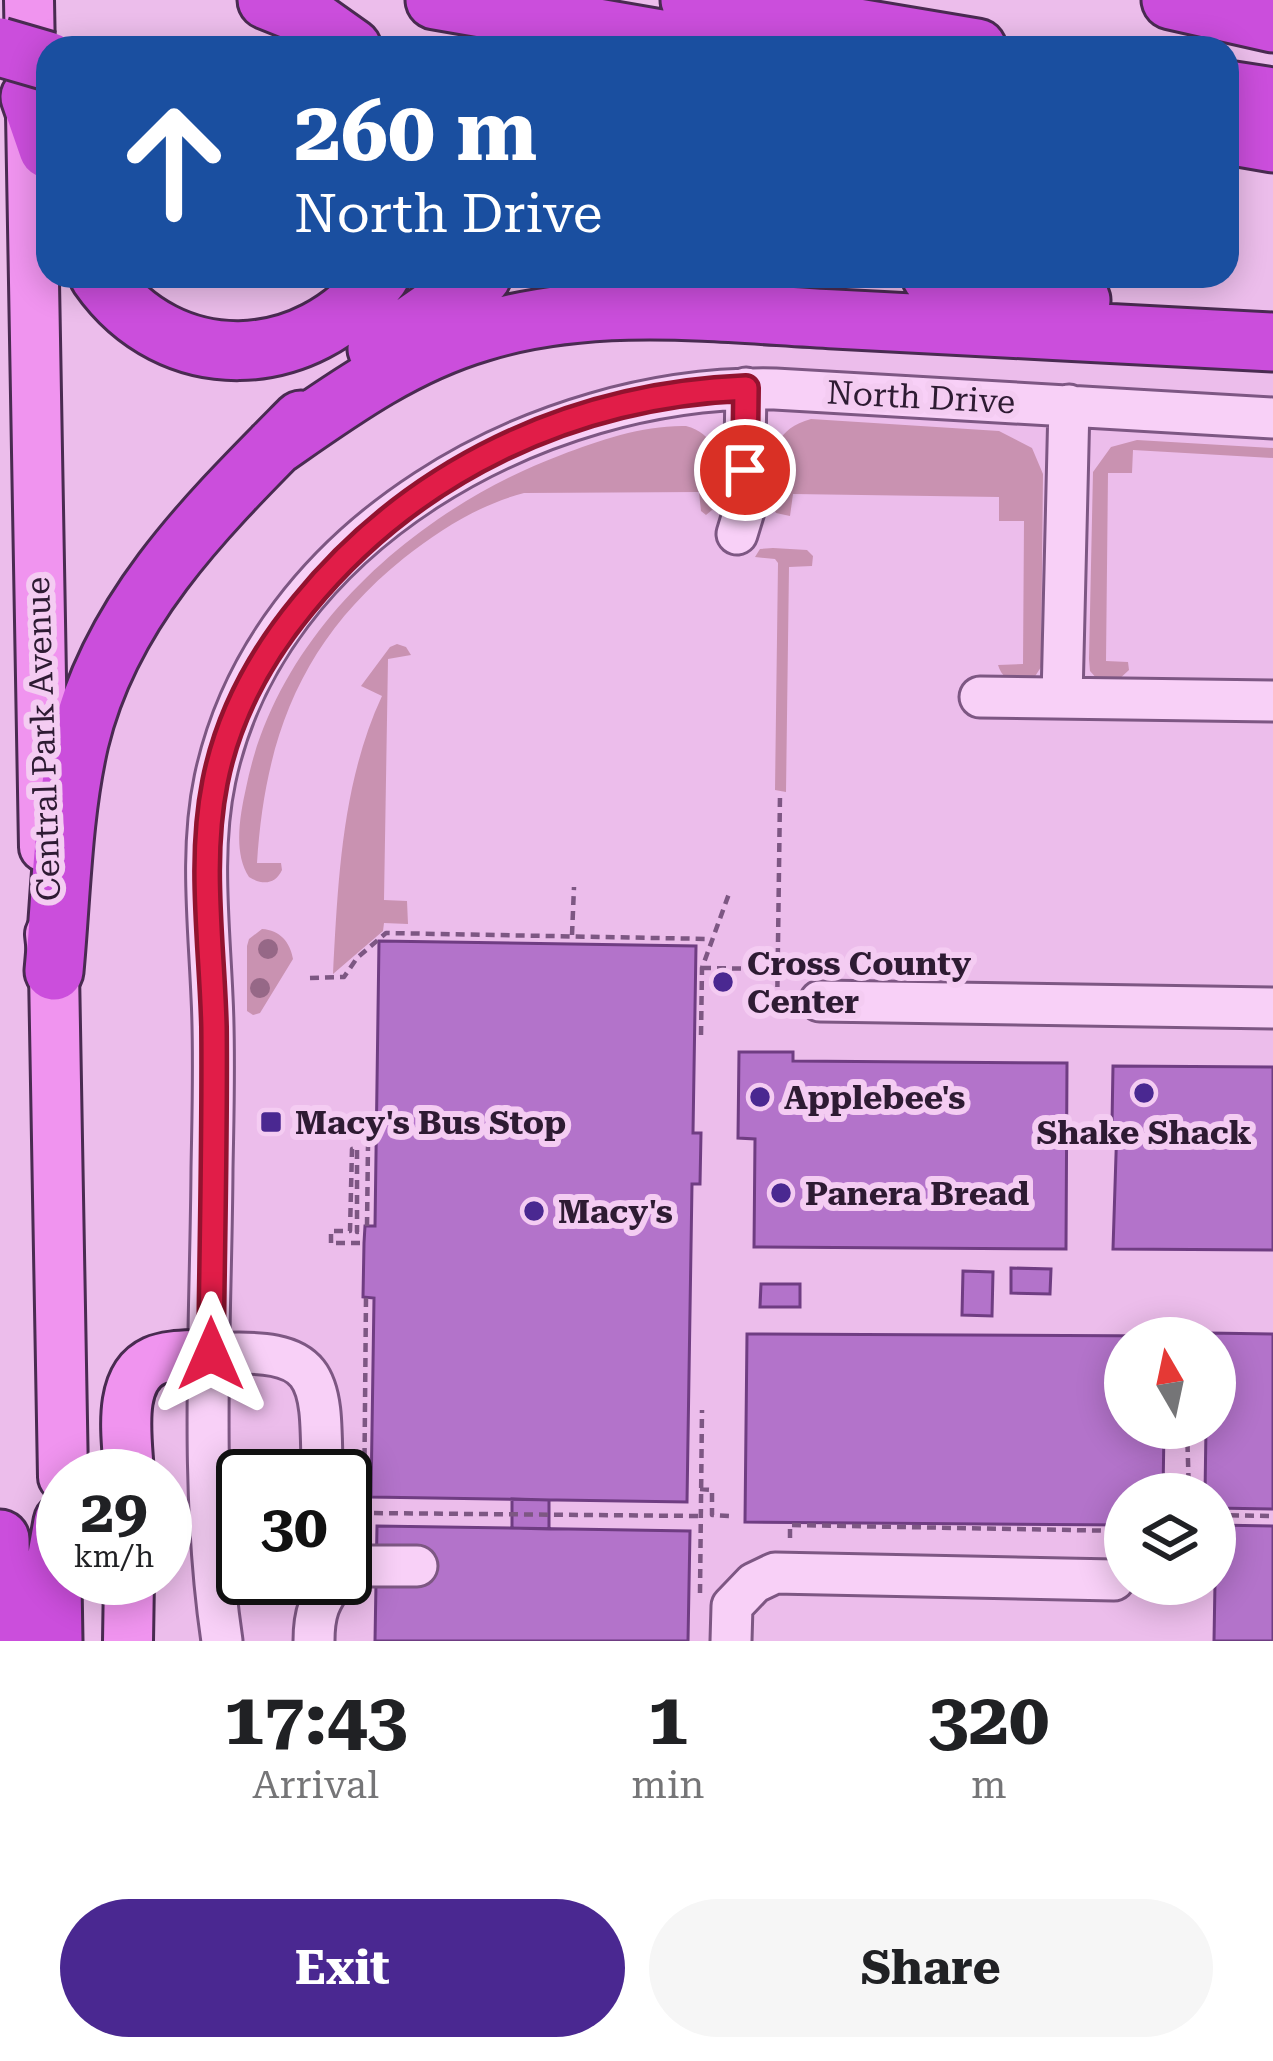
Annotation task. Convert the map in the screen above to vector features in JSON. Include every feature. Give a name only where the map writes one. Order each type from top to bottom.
[{"type":"highway","points":[[267,0],[307,16],[335,36]]},
{"type":"highway","points":[[435,0],[644,36]]},
{"type":"highway","points":[[690,0],[904,36]]},
{"type":"highway","points":[[1171,0],[1273,22]]},
{"type":"highway","points":[[0,47],[36,94]]},
{"type":"highway","points":[[1239,92],[1273,97]]},
{"type":"highway","points":[[1239,137],[1273,143]]},
{"type":"highway","points":[[1239,167],[1273,171]]},
{"type":"highway","points":[[110,288],[127,308],[170,337],[239,351],[286,345],[321,330],[369,288]]},
{"type":"highway","points":[[54,971],[71,783],[80,738],[130,617],[199,526],[348,371],[465,288]]},
{"type":"highway","points":[[1007,288],[1273,319]]},
{"type":"highway","points":[[274,446],[359,387],[438,347],[520,321],[563,315],[707,313],[1273,342]]},
{"type":"highway","points":[[0,1539],[2,1641]]},
{"type":"highway","points":[[52,1605],[53,1641]]},
{"type":"main road","name":"Central Park Avenue","points":[[29,0],[36,55]]},
{"type":"main road","name":"Central Park Avenue","points":[[42,288],[44,880],[54,971],[62,1449]]},
{"type":"main road","points":[[129,1449],[128,1403],[137,1376],[153,1362],[211,1354]]},
{"type":"main road","points":[[74,1605],[76,1641]]},
{"type":"main road","points":[[128,1641],[129,1605]]},
{"type":"street","name":"North Drive","points":[[222,1641],[210,1510],[214,1027],[208,849],[215,778],[233,716],[288,622],[375,529],[465,464],[573,419],[673,394],[746,388],[1273,418]]},
{"type":"street","points":[[736,534],[744,511],[746,388]]},
{"type":"street","points":[[1062,698],[1069,405]]},
{"type":"street","points":[[980,697],[1273,701]]},
{"type":"street","points":[[820,1001],[1273,1008]]},
{"type":"street","points":[[211,1354],[263,1353],[288,1358],[307,1371],[320,1400],[321,1449]]},
{"type":"street","points":[[372,1567],[417,1566]]},
{"type":"street","points":[[731,1641],[732,1606],[754,1583],[775,1573],[1104,1580]]},
{"type":"path","points":[[776,1016],[780,795]]},
{"type":"path","points":[[572,936],[574,887]]},
{"type":"path","points":[[700,1035],[702,968],[730,891]]},
{"type":"path","points":[[310,978],[344,977],[357,958],[386,933],[710,939]]},
{"type":"path","points":[[702,968],[777,969]]},
{"type":"path","points":[[364,1243],[333,1243],[331,1231],[350,1231],[352,1149],[357,1148],[357,1232],[366,1229],[368,1145]]},
{"type":"path","points":[[366,1298],[364,1513],[700,1516]]},
{"type":"path","points":[[700,1599],[702,1410]]},
{"type":"path","points":[[700,1489],[712,1490],[712,1515],[730,1516]]},
{"type":"path","points":[[1236,1515],[1273,1516]]},
{"type":"path","points":[[789,1543],[790,1525],[1104,1531]]},
{"type":"path","points":[[890,1526],[891,1543]]},
{"type":"shaded area","points":[[811,419],[999,431],[1032,448],[1043,474],[1041,667],[1034,678],[1012,681],[998,665],[1023,664],[1024,521],[999,521],[999,497],[793,494],[790,516],[776,513],[771,495],[778,442],[790,429]]},
{"type":"shaded area","points":[[686,426],[707,438],[717,457],[718,505],[706,515],[701,511],[699,492],[524,493],[446,528],[369,589],[339,622],[295,694],[269,773],[257,863],[281,863],[282,870],[268,882],[249,877],[239,845],[240,822],[263,731],[288,677],[321,628],[361,583],[406,543],[507,478],[606,439]]},
{"type":"shaded area","points":[[1137,440],[1273,448],[1273,458],[1133,450],[1132,473],[1108,473],[1106,661],[1128,662],[1129,670],[1117,681],[1098,680],[1090,671],[1089,659],[1093,472],[1111,447]]},
{"type":"shaded area","points":[[760,549],[807,550],[813,556],[812,566],[789,567],[786,792],[775,790],[778,563],[755,557]]},
{"type":"shaded area","points":[[397,644],[411,655],[388,659],[384,900],[407,901],[408,924],[384,923],[383,931],[333,974],[350,797],[382,696],[361,686]]},
{"type":"shaded area","points":[[262,929],[283,938],[293,959],[260,1013],[253,1015],[247,1011],[247,946]]},
{"type":"building","name":"Macy's","points":[[379,941],[696,946],[693,1133],[701,1133],[700,1184],[692,1184],[687,1502],[372,1497],[374,1298],[363,1297],[365,1226],[375,1226]]},
{"type":"building","points":[[739,1052],[793,1052],[793,1061],[1067,1063],[1066,1249],[754,1247],[755,1139],[738,1138]]},
{"type":"building","points":[[1113,1066],[1273,1067],[1273,1250],[1113,1249],[1117,1124],[1112,1124]]},
{"type":"building","points":[[1011,1268],[1051,1269],[1050,1294],[1011,1293]]},
{"type":"building","points":[[963,1271],[993,1272],[992,1316],[962,1315]]},
{"type":"building","points":[[761,1284],[800,1284],[800,1307],[760,1307]]},
{"type":"building","points":[[1236,1333],[1273,1334],[1273,1509],[1236,1508],[1236,1473],[1205,1473],[1206,1449],[1236,1449]]},
{"type":"building","points":[[747,1334],[1104,1336],[1104,1449],[1164,1449],[1163,1473],[1104,1473],[1104,1525],[745,1522]]},
{"type":"building","points":[[512,1499],[549,1500],[549,1529],[512,1528]]},
{"type":"building","points":[[1236,1525],[1273,1526],[1273,1641],[1214,1641],[1215,1605],[1236,1605]]},
{"type":"building","points":[[377,1526],[690,1531],[688,1641],[375,1641]]},
{"type":"place","name":"Cross County Center","points":[[723,982]]},
{"type":"place","name":"Shake Shack","points":[[1144,1093]]},
{"type":"place","name":"Applebee's","points":[[760,1097]]},
{"type":"place","name":"Macy's Bus Stop","points":[[271,1122]]},
{"type":"place","name":"Panera Bread","points":[[781,1193]]},
{"type":"place","name":"Macy's","points":[[534,1211]]},
{"type":"route","points":[[211,1354],[214,1027],[210,811],[233,716],[247,687],[288,622],[344,558],[435,483],[497,448],[614,407],[687,392],[746,388],[745,470]]}]
